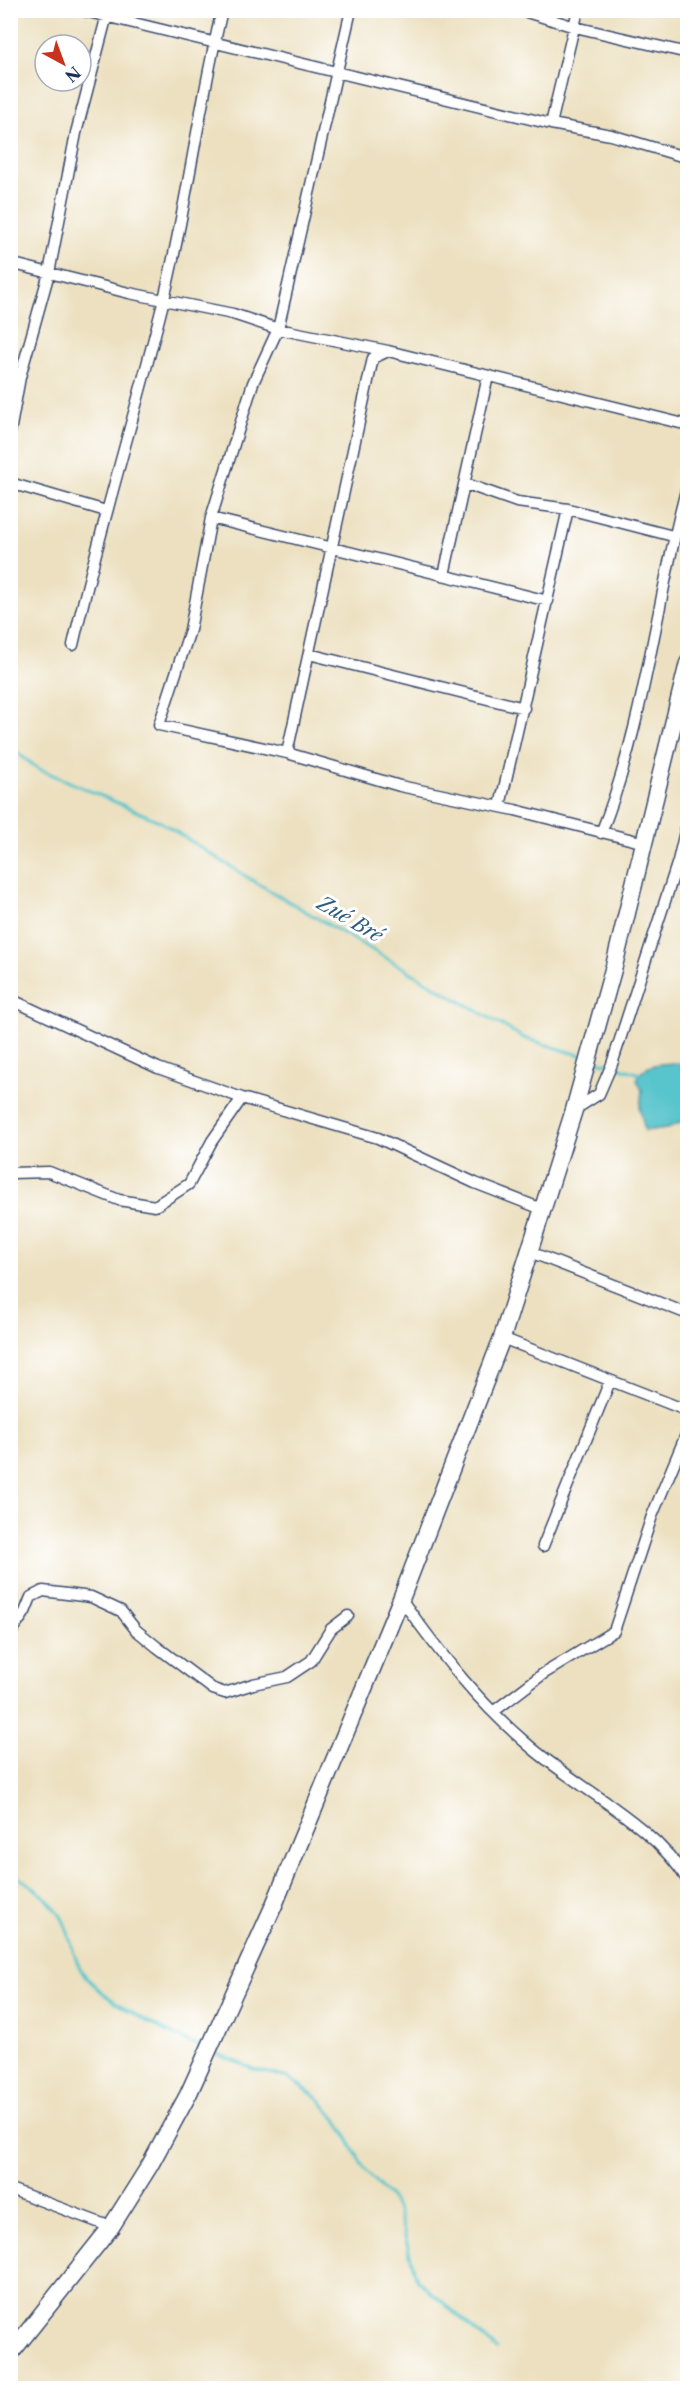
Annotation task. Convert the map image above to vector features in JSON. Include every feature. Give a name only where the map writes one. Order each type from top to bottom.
[{"type":"main road","points":[[10,2354],[111,2227],[150,2165],[189,2095],[274,1905],[401,1599],[502,1338],[574,1110],[614,966],[687,663]]},
{"type":"street","points":[[80,10],[107,14],[214,44],[551,124],[611,135],[687,158]]},
{"type":"street","points":[[73,645],[106,511],[164,299],[187,196],[222,10]]},
{"type":"street","points":[[351,10],[278,328],[253,383],[211,518],[190,630],[159,725],[288,753],[400,786],[500,807],[645,843]]},
{"type":"street","points":[[520,10],[575,27],[687,52]]},
{"type":"street","points":[[551,124],[578,10]]},
{"type":"street","points":[[10,432],[20,377],[49,273],[76,133],[107,14]]},
{"type":"street","points":[[10,262],[49,273],[232,314],[278,328],[388,351],[687,425]]},
{"type":"street","points":[[288,753],[373,358],[388,351]]},
{"type":"street","points":[[444,575],[466,484],[488,376]]},
{"type":"street","points":[[10,483],[106,511]]},
{"type":"street","points":[[601,833],[621,781],[673,536],[687,483]]},
{"type":"street","points":[[466,484],[517,502],[568,509],[673,536]]},
{"type":"street","points":[[500,807],[568,509]]},
{"type":"street","points":[[211,518],[548,601]]},
{"type":"street","points":[[309,654],[524,708]]},
{"type":"street","points":[[574,1110],[599,1094],[612,1064],[678,861],[687,819]]},
{"type":"street","points":[[10,999],[158,1068],[242,1098],[378,1138],[475,1183],[542,1209]]},
{"type":"street","points":[[10,1173],[49,1172],[118,1200],[155,1206],[189,1185],[212,1141],[242,1098]]},
{"type":"street","points":[[530,1252],[687,1314]]},
{"type":"street","points":[[502,1338],[687,1411]]},
{"type":"street","points":[[543,1546],[610,1381]]},
{"type":"street","points":[[493,1712],[543,1674],[614,1631],[652,1516],[687,1430]]},
{"type":"street","points":[[10,1634],[25,1612],[31,1597],[43,1591],[91,1596],[121,1611],[136,1630],[157,1647],[213,1689],[225,1694],[253,1684],[287,1677],[311,1660],[331,1629],[348,1616]]},
{"type":"street","points":[[401,1599],[444,1659],[493,1712],[527,1745],[600,1796],[648,1835],[682,1872],[687,1881]]},
{"type":"street","points":[[10,2189],[111,2227]]},
{"type":"water","points":[[687,1064],[687,1120],[667,1128],[645,1131],[640,1109],[642,1090],[637,1080],[640,1074],[645,1069],[656,1065]]},
{"type":"waterway","name":"Zué Bré","points":[[10,747],[37,768],[159,821],[255,882],[524,1038],[583,1056]]},
{"type":"waterway","name":"Zué Bré","points":[[595,1060],[608,1064]]},
{"type":"waterway","name":"Zué Bré","points":[[615,1066],[643,1075]]},
{"type":"waterway","points":[[10,1873],[41,1894],[55,1908],[67,1928],[79,1967],[94,1985],[138,2017],[203,2048]]},
{"type":"waterway","points":[[212,2052],[256,2070],[289,2078],[318,2098],[340,2124],[366,2172],[389,2196],[398,2211],[417,2280],[497,2349]]}]
